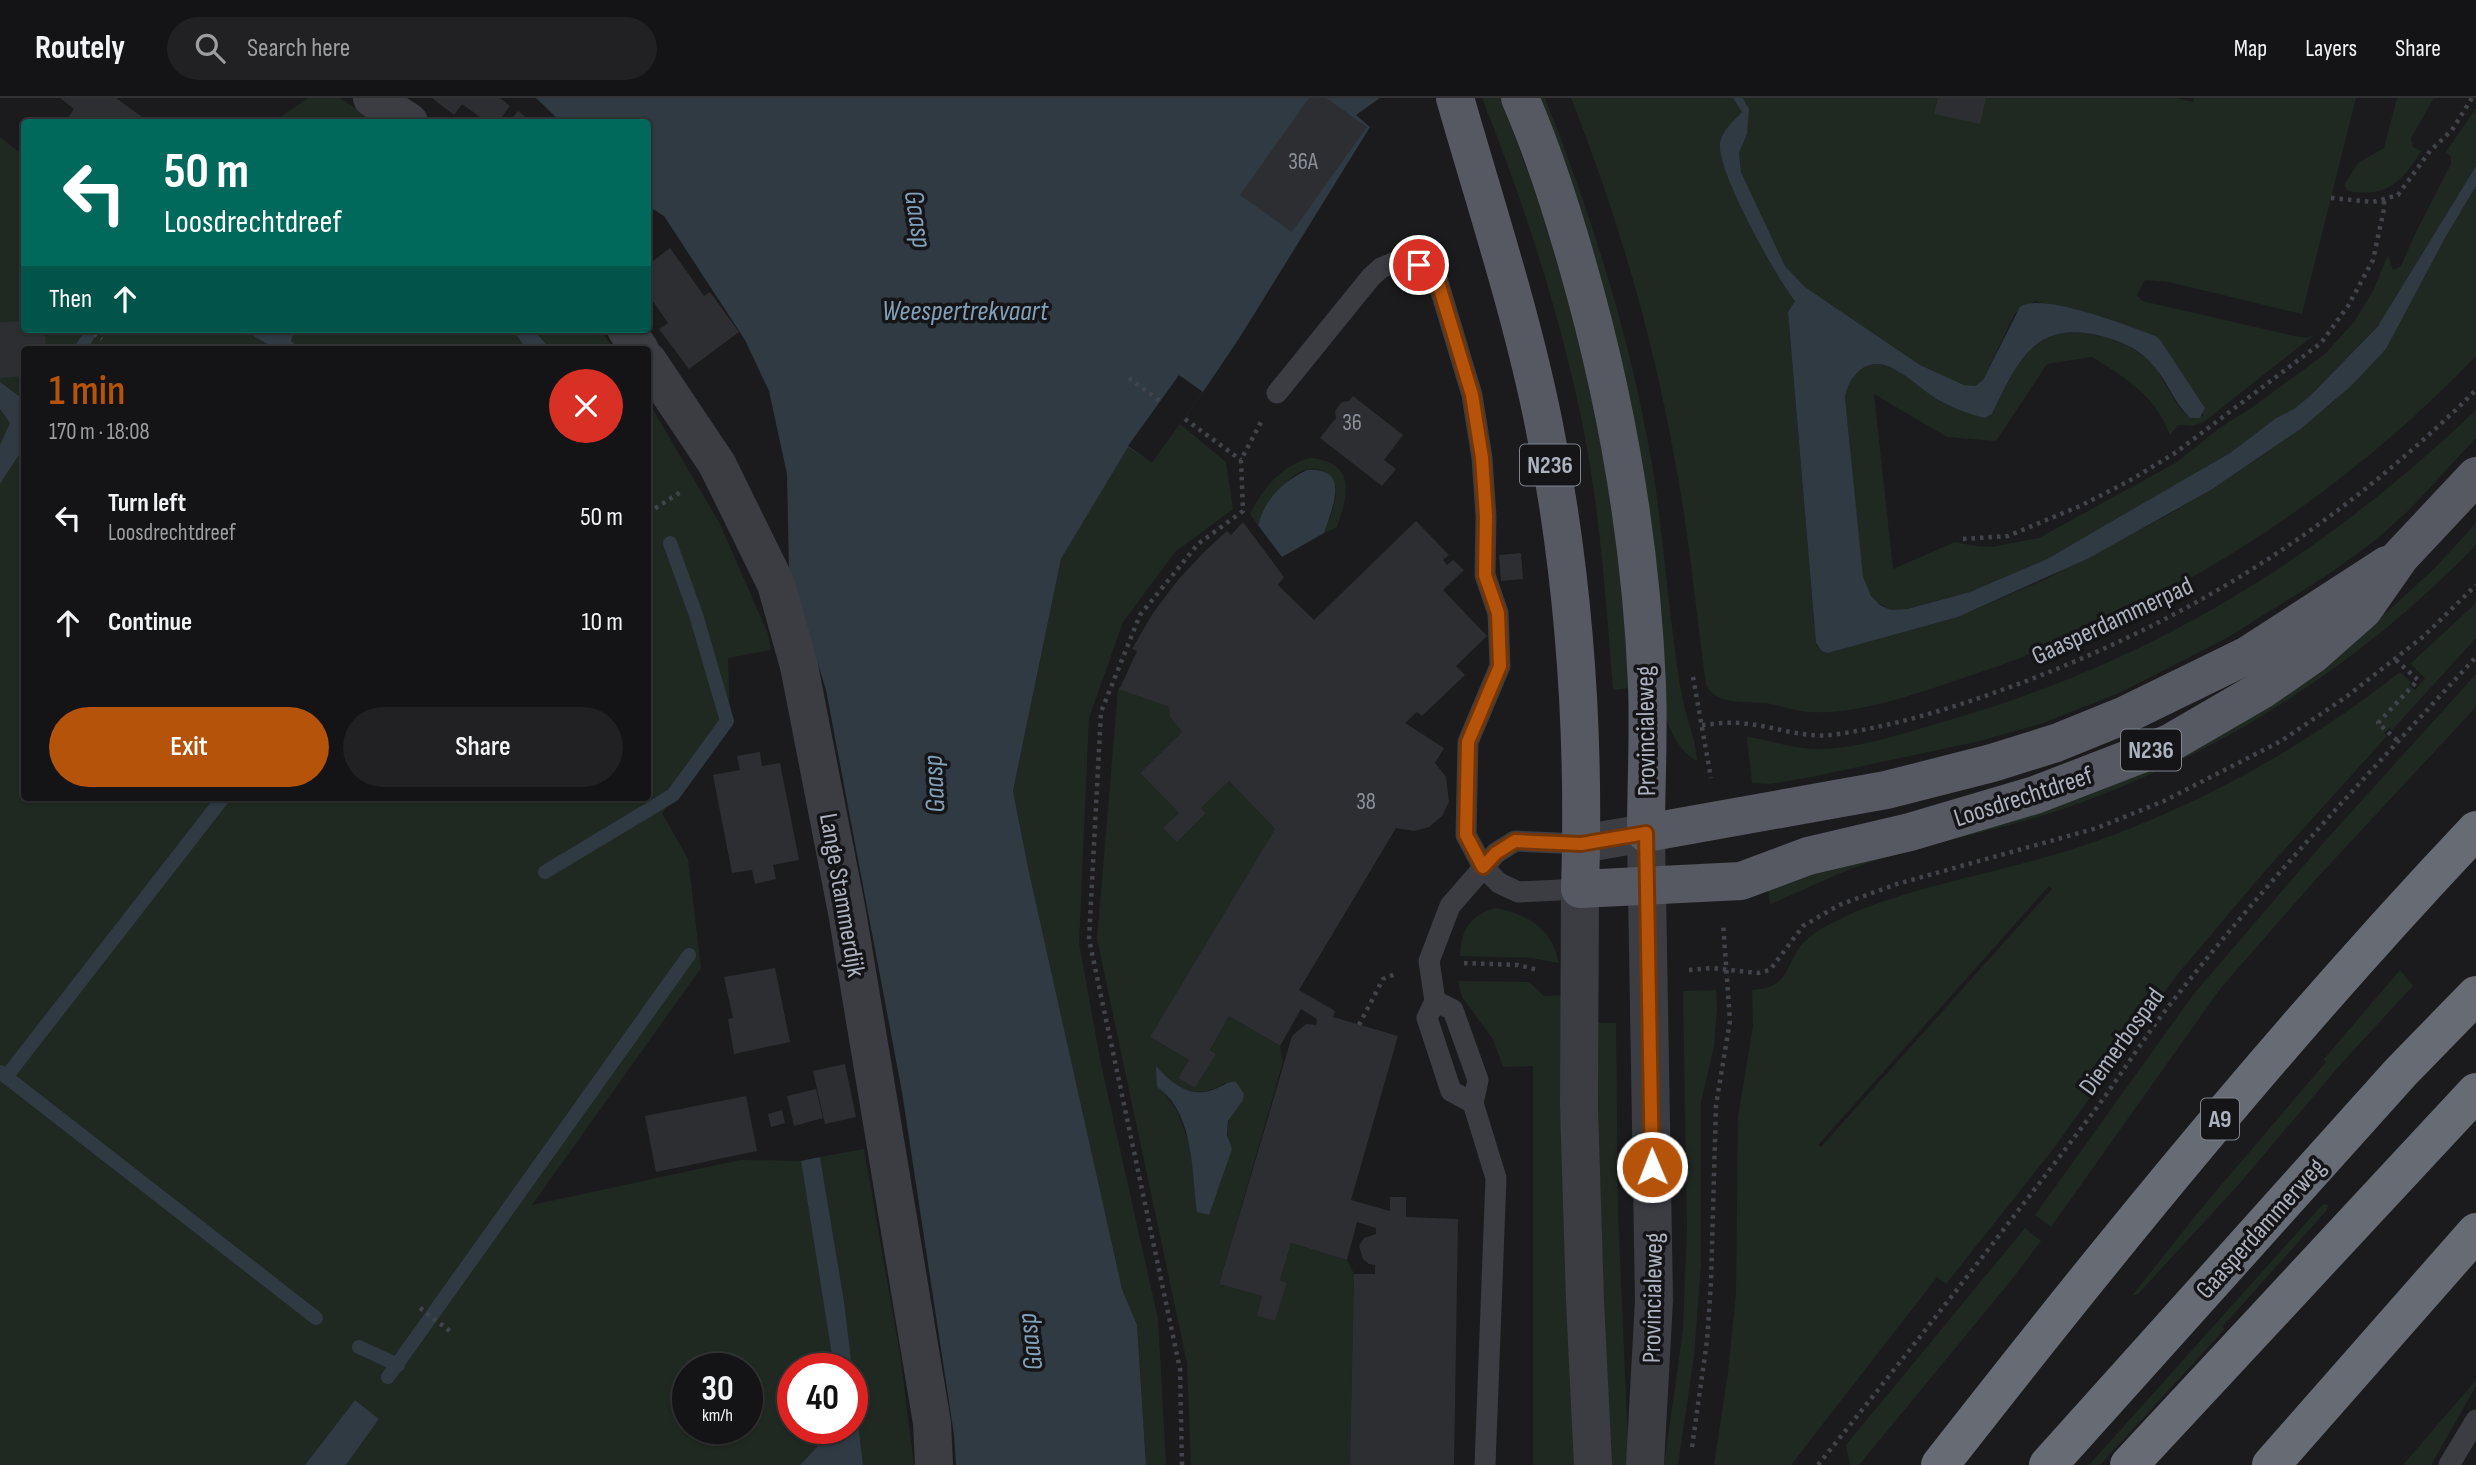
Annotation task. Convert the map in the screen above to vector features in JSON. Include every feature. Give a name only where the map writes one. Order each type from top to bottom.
[{"type":"highway","name":"A9","points":[[1940,1465],[2091,1274],[2228,1109],[2476,830]]},
{"type":"highway","name":"Gaasperdammerweg","points":[[2048,1465],[2382,1092],[2476,995]]},
{"type":"highway","points":[[2129,1465],[2476,1092]]},
{"type":"highway","points":[[2271,1465],[2476,1234]]},
{"type":"main road","name":"N236","points":[[1455,98],[1544,425],[1562,538],[1575,665],[1580,755],[1580,889]]},
{"type":"main road","name":"Provincialeweg","points":[[1520,98],[1564,221],[1598,334],[1624,459],[1639,582],[1647,685],[1646,833]]},
{"type":"main road","name":"Loosdrechtdreef","points":[[1580,889],[1722,884],[1756,877],[1808,856],[1910,831],[2035,795],[2170,743],[2263,689],[2312,655],[2363,610],[2400,557],[2476,476]]},
{"type":"main road","name":"Loosdrechtdreef","points":[[1646,833],[1886,790],[1992,763],[2069,738],[2126,715],[2248,656],[2400,557]]},
{"type":"street","points":[[372,98],[404,119]]},
{"type":"street","name":"Lange Stammerdijk","points":[[651,365],[717,464],[776,584],[799,666],[849,925],[932,1423],[934,1465]]},
{"type":"street","name":"Loosdrechtdreef","points":[[1581,844],[1646,833]]},
{"type":"street","name":"Provincialeweg","points":[[1645,1465],[1654,1300],[1646,833]]},
{"type":"street","points":[[1580,889],[1579,1105],[1584,1301],[1593,1465]]},
{"type":"lane","points":[[1277,393],[1381,268],[1394,262],[1419,265],[1438,282],[1472,395],[1482,458],[1486,516],[1485,575],[1498,613],[1500,666],[1468,742],[1466,835],[1483,867],[1499,883],[1518,892],[1580,889]]},
{"type":"lane","points":[[1485,1465],[1496,1178],[1473,1103],[1451,1091],[1427,1018],[1435,1001],[1429,961],[1450,906],[1496,853],[1515,841],[1581,844]]},
{"type":"lane","points":[[2449,1465],[2476,1420]]},
{"type":"path","points":[[2331,198],[2373,202],[2398,195],[2430,151],[2452,130],[2472,98]]},
{"type":"path","points":[[1963,539],[2008,536],[2080,506],[2129,481],[2175,453],[2321,343],[2348,306],[2372,260],[2384,201]]},
{"type":"path","points":[[93,333],[102,339]]},
{"type":"path","points":[[1129,378],[1160,401]]},
{"type":"path","name":"Gaasperdammerpad","points":[[1702,725],[1739,723],[1805,736],[1848,733],[1964,703],[2071,663],[2179,613],[2275,556],[2358,497],[2476,390]]},
{"type":"path","points":[[1182,1465],[1180,1369],[1089,939],[1101,712],[1140,615],[1198,544],[1243,511],[1241,460],[1277,393]]},
{"type":"path","points":[[1185,419],[1241,460]]},
{"type":"path","name":"Diemerbospad","points":[[1818,1465],[1954,1295],[2094,1111],[2172,1003],[2275,879],[2476,657]]},
{"type":"path","points":[[2396,660],[2418,680],[2378,723],[2399,742]]},
{"type":"path","points":[[1691,1453],[1707,1341],[1712,1283],[1716,1105],[1730,1021],[1726,971],[1758,973],[1770,970],[1793,936]]},
{"type":"path","points":[[1359,1025],[1383,979],[1429,961]]},
{"type":"path","points":[[421,1308],[450,1332]]},
{"type":"shaded area","points":[[308,98],[340,98],[372,119],[277,119]]},
{"type":"shaded area","points":[[1482,98],[1501,98],[1545,220],[1583,349],[1617,533],[1630,688],[1613,690],[1602,555],[1593,488],[1582,422],[1563,339],[1526,217]]},
{"type":"shaded area","points":[[1534,98],[1545,98],[1561,141],[1606,270],[1630,358],[1661,526],[1680,684],[1697,761],[1681,747],[1664,713]]},
{"type":"shaded area","points":[[1571,98],[1733,98],[1742,111],[1731,186],[1795,301],[1788,312],[1816,643],[1817,646],[1832,652],[1958,617],[2048,578],[2170,514],[2291,436],[2333,402],[2386,349],[2476,186],[2476,356],[2422,409],[2306,504],[2244,546],[2112,619],[2043,649],[1972,675],[1872,706],[1813,712],[1725,699],[1710,691],[1706,684],[1682,498],[1658,377],[1634,282],[1605,189]]},
{"type":"shaded area","points":[[1743,98],[2177,98],[2193,102],[2194,98],[2356,98],[2302,314],[2169,282],[2145,280],[2137,295],[2142,301],[2294,336],[2306,338],[2314,335],[2205,421],[2193,426],[2178,425],[2170,435],[2156,409],[2138,389],[2092,357],[2047,364],[1996,441],[1947,437],[1874,394],[1893,569],[1955,542],[1992,547],[2039,538],[2177,462],[2218,429],[2325,354],[2354,322],[2373,291],[2388,255],[2393,270],[2401,266],[2451,164],[2451,157],[2446,152],[2476,108],[2476,166],[2382,321],[2311,395],[2294,409],[2276,418],[2230,453],[2047,559],[1970,592],[1902,610],[1891,610],[1875,601],[1863,583],[1845,398],[1854,376],[1866,366],[1882,364],[1890,367],[1941,401],[1986,418],[1992,414],[2010,378],[2031,350],[2044,340],[2059,334],[2078,332],[2114,340],[2140,353],[2156,369],[2183,412],[2190,417],[2203,416],[2203,405],[2156,336],[2098,316],[2035,301],[2015,313],[1983,380],[1975,386],[1964,385],[1920,365],[1805,287],[1785,266],[1741,172],[1739,153],[1747,134],[1747,104]]},
{"type":"shaded area","points":[[2397,98],[2434,98],[2411,138],[2413,147],[2421,151],[2400,179],[2383,190],[2362,193],[2348,191],[2344,185],[2358,163],[2384,148]]},
{"type":"shaded area","points":[[0,137],[21,154],[21,333],[83,333],[75,346],[21,346],[21,801],[651,801],[651,406],[720,524],[768,634],[771,650],[728,658],[730,721],[662,813],[688,859],[701,968],[532,1205],[740,1160],[801,1161],[832,1353],[777,1353],[777,1444],[820,1444],[800,1465],[346,1465],[379,1419],[355,1400],[305,1465],[0,1465],[0,484],[17,458],[0,481]]},
{"type":"shaded area","points":[[98,333],[248,333],[271,346],[89,346]]},
{"type":"shaded area","points":[[294,333],[514,333],[525,346],[297,346],[291,341]]},
{"type":"shaded area","points":[[536,333],[603,333],[611,346],[548,346]]},
{"type":"shaded area","points":[[2476,410],[2476,438],[2409,510],[2377,539],[2329,574],[2225,639],[2119,693],[2043,723],[1980,741],[1811,777],[1770,784],[1752,783],[1747,737],[1820,749],[1854,746],[1887,738],[2028,695],[2168,634],[2234,597],[2359,511]]},
{"type":"shaded area","points":[[1180,424],[1226,462],[1233,509],[1175,552],[1123,622],[1089,718],[1079,943],[1101,1064],[1158,1319],[1166,1465],[1146,1465],[1137,1325],[1122,1289],[1013,791],[1061,559],[1128,446],[1152,463]]},
{"type":"shaded area","points":[[1310,458],[1336,466],[1342,473],[1346,492],[1337,527],[1324,533],[1336,490],[1329,476],[1319,469],[1308,469],[1286,482],[1268,504],[1258,525],[1250,514],[1267,487],[1290,467]]},
{"type":"shaded area","points":[[2476,523],[2476,545],[2386,629],[2287,700],[2234,732],[2124,786],[2066,808],[1868,863],[1770,904],[1768,890],[2345,650],[2435,568]]},
{"type":"shaded area","points":[[2476,603],[2476,638],[2392,730],[2389,728],[2384,733],[2387,736],[2265,871],[2176,976],[2054,1148],[1946,1284],[1937,1277],[1791,1465],[1714,1465],[1736,1294],[1738,1117],[1753,1026],[1752,990],[1774,985],[1785,974],[1797,951],[1808,938],[1857,911],[2091,843],[2213,791],[2291,748],[2365,699],[2400,672],[2415,690],[2425,678],[2410,664]],"holes":[[[2049,886],[2052,889],[1821,1147],[1818,1145]]]},
{"type":"shaded area","points":[[2476,674],[2476,707],[2316,879],[2220,989],[2051,1227],[2035,1215],[2193,995],[2318,849]]},
{"type":"shaded area","points":[[1118,689],[1169,707],[1170,717],[1182,732],[1140,773],[1179,813],[1164,828],[1178,841],[1206,813],[1201,808],[1229,781],[1275,829],[1150,1037],[1189,1060],[1178,1078],[1195,1088],[1216,1054],[1210,1050],[1229,1016],[1280,1046],[1283,1062],[1219,1284],[1262,1296],[1257,1316],[1275,1321],[1287,1283],[1280,1280],[1291,1243],[1347,1260],[1354,1274],[1350,1465],[1191,1465],[1187,1363],[1097,939]],"holes":[[[1168,1080],[1196,1092],[1210,1090],[1225,1083],[1240,1104],[1228,1125],[1232,1149],[1187,1138],[1178,1113],[1163,1091]]]},
{"type":"shaded area","points":[[1496,908],[1518,914],[1537,925],[1551,941],[1559,963],[1531,958],[1460,956],[1462,939],[1473,919]]},
{"type":"shaded area","points":[[2400,970],[2413,986],[2340,1065],[2240,1183],[2138,1294],[2132,1296],[2200,1210],[2326,1062],[2324,1059]]},
{"type":"shaded area","points":[[1458,981],[1529,982],[1544,996],[1564,995],[1577,1465],[1533,1465],[1533,1066],[1503,1067],[1493,1039],[1462,997]]},
{"type":"shaded area","points":[[1716,990],[1714,1046],[1701,1102],[1701,1265],[1694,1356],[1678,1465],[1664,1465],[1683,1330],[1687,1227],[1683,991]]},
{"type":"shaded area","points":[[1596,1023],[1616,1023],[1618,1214],[1629,1465],[1608,1465]]},
{"type":"shaded area","points":[[864,1149],[900,1354],[914,1465],[863,1465],[861,1444],[868,1444],[868,1353],[850,1353],[820,1157]]},
{"type":"shaded area","points":[[2323,1204],[2328,1205],[2327,1210],[2223,1326],[2224,1330],[2100,1465],[2089,1465]]},
{"type":"shaded area","points":[[2025,1228],[2041,1241],[1859,1465],[1850,1465],[1846,1445]]},
{"type":"shaded area","points":[[2476,1380],[2476,1386],[2431,1465],[2403,1465]]},
{"type":"water","name":"Weespertrekvaart","points":[[536,98],[1380,98],[1356,115],[1370,127],[1203,392],[1152,463],[1128,447],[1061,559],[1013,791],[1122,1289],[1137,1325],[1146,1465],[956,1465],[954,1435],[902,1092],[826,690],[789,569],[787,474],[769,391],[745,340],[664,216],[651,208],[651,119],[558,119]]},
{"type":"water","points":[[1733,98],[1743,98],[1749,109],[1747,134],[1739,153],[1741,172],[1785,266],[1805,287],[1920,365],[1964,385],[1975,386],[1983,380],[2020,307],[2031,303],[2046,304],[2086,312],[2156,336],[2205,408],[2200,418],[2190,418],[2155,367],[2139,352],[2114,340],[2078,332],[2044,339],[2031,349],[2010,377],[1992,414],[1985,418],[1941,401],[1890,367],[1882,364],[1866,366],[1850,382],[1845,398],[1863,577],[1871,596],[1880,605],[1891,610],[1907,609],[1970,592],[2047,559],[2230,453],[2276,418],[2294,409],[2378,326],[2476,166],[2476,186],[2386,349],[2351,386],[2302,428],[2211,490],[2089,558],[1958,617],[1828,653],[1822,651],[1816,643],[1788,312],[1795,301],[1749,223],[1721,157],[1720,143],[1723,134],[1742,112]]},
{"type":"water","points":[[83,333],[98,333],[89,346],[75,346]]},
{"type":"water","points":[[248,333],[294,333],[291,341],[297,346],[271,346]]},
{"type":"water","points":[[514,333],[536,333],[548,346],[525,346]]},
{"type":"water","points":[[0,382],[21,398],[21,452],[0,484],[0,445],[10,423],[0,409]]},
{"type":"water","points":[[1307,470],[1330,475],[1334,482],[1331,513],[1324,533],[1282,557],[1258,525],[1261,515],[1276,492]]},
{"type":"water","points":[[1156,1066],[1168,1079],[1190,1091],[1206,1092],[1236,1082],[1244,1094],[1243,1100],[1228,1121],[1227,1135],[1232,1149],[1209,1215],[1197,1212],[1192,1161],[1185,1127],[1169,1098],[1157,1087]]},
{"type":"water","points":[[820,1157],[850,1353],[832,1353],[801,1161]]},
{"type":"water","points":[[355,1400],[379,1419],[346,1465],[305,1465]]},
{"type":"water","points":[[820,1444],[861,1444],[863,1465],[800,1465]]},
{"type":"pier","points":[[1179,375],[1203,392],[1152,463],[1128,446]]},
{"type":"building","points":[[60,98],[116,98],[145,119],[67,119],[74,109]]},
{"type":"building","points":[[432,98],[500,98],[510,106],[500,119],[483,119],[462,104],[454,115]]},
{"type":"building","points":[[1309,98],[1326,98],[1367,127],[1292,232],[1240,195]]},
{"type":"building","points":[[1938,98],[1986,98],[1980,124],[1934,114]]},
{"type":"building","points":[[518,111],[528,119],[511,119]]},
{"type":"building","points":[[670,248],[704,296],[710,292],[739,332],[689,369],[659,329],[668,323],[651,298],[651,263]]},
{"type":"building","points":[[21,321],[21,333],[45,333],[46,346],[21,346],[21,376],[0,378],[0,322]]},
{"type":"building","points":[[1353,396],[1403,435],[1384,460],[1396,469],[1382,486],[1320,438],[1336,418],[1335,411],[1342,402],[1349,401]]},
{"type":"building","points":[[1416,521],[1449,555],[1443,560],[1447,565],[1453,560],[1464,570],[1443,590],[1487,636],[1456,666],[1465,675],[1422,716],[1417,712],[1405,723],[1444,748],[1435,763],[1446,777],[1449,802],[1442,816],[1429,827],[1414,831],[1396,828],[1299,990],[1335,1011],[1333,1017],[1398,1036],[1351,1200],[1390,1211],[1390,1197],[1406,1197],[1406,1217],[1458,1219],[1454,1465],[1350,1465],[1354,1274],[1375,1274],[1375,1265],[1363,1259],[1359,1246],[1364,1238],[1376,1234],[1376,1228],[1357,1222],[1347,1260],[1291,1243],[1280,1280],[1287,1283],[1275,1321],[1257,1316],[1262,1296],[1219,1284],[1292,1036],[1306,1024],[1316,1025],[1317,1019],[1301,1009],[1280,1046],[1229,1016],[1210,1050],[1216,1054],[1195,1088],[1178,1078],[1189,1060],[1150,1037],[1275,829],[1229,781],[1201,808],[1206,813],[1177,842],[1163,828],[1179,813],[1140,773],[1182,732],[1170,717],[1169,707],[1118,689],[1137,651],[1132,649],[1153,613],[1178,580],[1227,531],[1231,535],[1243,522],[1284,577],[1278,585],[1314,620]]},
{"type":"building","points":[[1521,553],[1523,579],[1501,581],[1499,555]]},
{"type":"building","points":[[760,752],[762,766],[780,763],[799,860],[773,865],[776,879],[755,884],[752,870],[732,873],[713,775],[740,770],[737,756]]},
{"type":"building","points":[[775,968],[790,1042],[734,1054],[728,1019],[733,1018],[724,977]]},
{"type":"building","points":[[845,1064],[856,1117],[825,1124],[813,1071]]},
{"type":"building","points":[[816,1089],[823,1118],[794,1126],[787,1096]]},
{"type":"building","points":[[746,1096],[757,1151],[656,1172],[645,1116]]},
{"type":"building","points":[[782,1110],[785,1123],[771,1127],[768,1114]]},
{"type":"waterway","points":[[545,872],[673,795],[727,721],[696,615],[670,543]]},
{"type":"waterway","points":[[6,1077],[221,801]]},
{"type":"waterway","points":[[388,1377],[689,955]]},
{"type":"waterway","points":[[0,1072],[316,1318]]},
{"type":"waterway","points":[[359,1347],[398,1365]]},
{"type":"route","points":[[1419,265],[1430,272],[1438,282],[1472,395],[1482,458],[1486,516],[1485,575],[1498,613],[1500,666],[1468,742],[1466,835],[1483,867],[1496,853],[1515,841],[1581,844],[1646,833],[1652,1167]]},
{"type":"water label","name":"Gaasp","points":[[919,219]]},
{"type":"water label","name":"Gaasp","points":[[933,784]]},
{"type":"water label","name":"Gaasp","points":[[1029,1342]]}]
